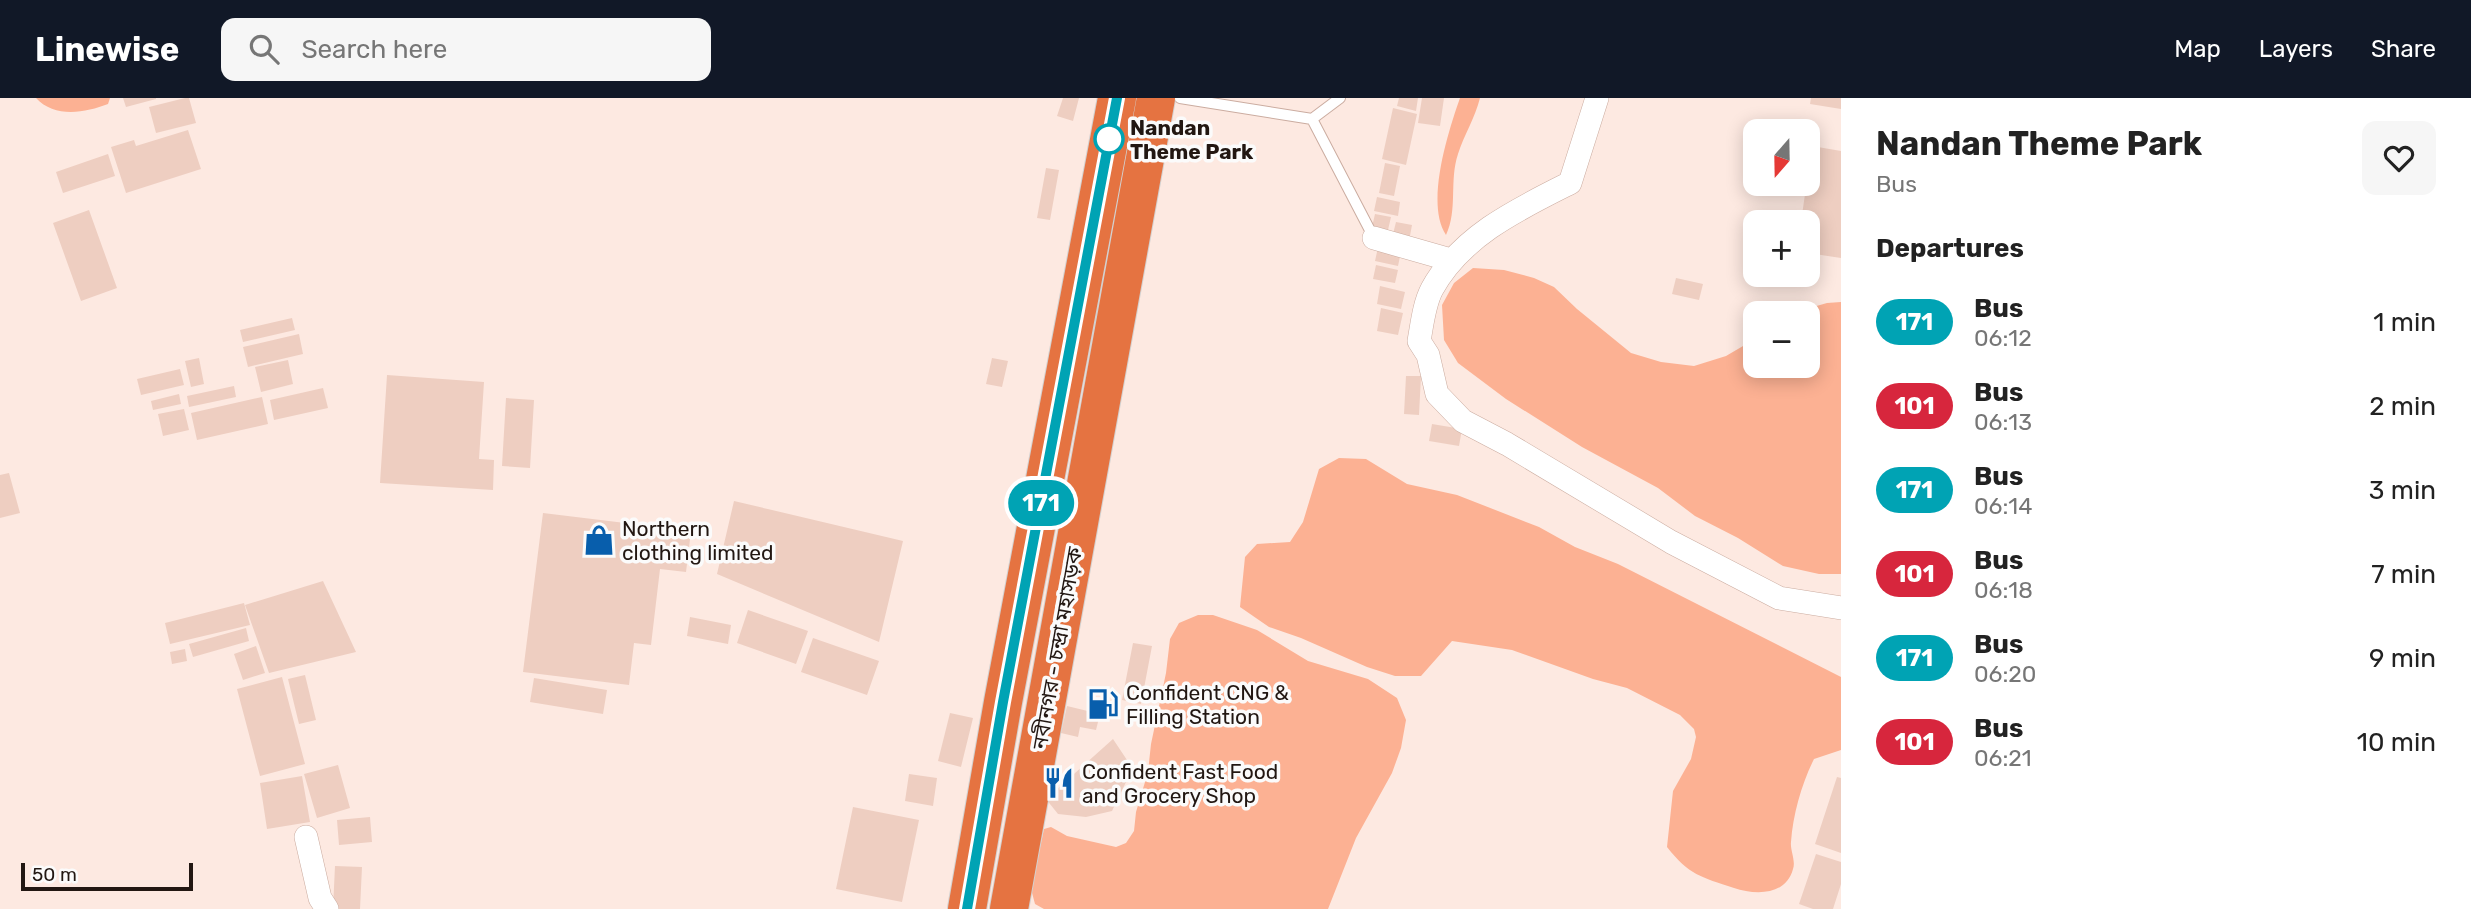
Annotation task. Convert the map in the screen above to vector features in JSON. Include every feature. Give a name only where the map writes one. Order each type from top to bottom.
[{"type":"highway","name":"নবীনগর - চন্দ্রা মহাসড়ক","points":[[967,909],[1003,702],[1117,98]]},
{"type":"highway","name":"নবীনগর - চন্দ্রা মহাসড়ক","points":[[1009,909],[1156,98]]},
{"type":"street","points":[[1597,98],[1570,183],[1494,223],[1451,260],[1430,292],[1419,341],[1428,355],[1437,394],[1464,421],[1507,443],[1671,542],[1779,598],[1841,608]]},
{"type":"street","points":[[1374,238],[1451,260]]},
{"type":"street","points":[[306,837],[320,898],[327,909]]},
{"type":"lane","points":[[1180,98],[1312,119],[1340,98]]},
{"type":"lane","points":[[1312,119],[1374,238]]},
{"type":"shaded area","points":[[36,98],[110,98],[108,104],[70,112],[52,109]]},
{"type":"shaded area","points":[[1460,98],[1480,98],[1455,164],[1452,216],[1446,235],[1440,222],[1438,187],[1445,148]]},
{"type":"shaded area","points":[[1473,268],[1504,270],[1534,278],[1554,287],[1631,353],[1661,362],[1694,366],[1726,356],[1743,346],[1743,378],[1820,378],[1820,305],[1841,302],[1841,574],[1819,574],[1783,566],[1738,538],[1695,516],[1658,488],[1582,447],[1506,399],[1458,363],[1444,340],[1442,305],[1454,283]]},
{"type":"shaded area","points":[[1339,458],[1366,459],[1407,484],[1457,495],[1539,527],[1841,677],[1841,750],[1814,759],[1810,768],[1794,821],[1791,845],[1794,866],[1784,884],[1777,889],[1760,892],[1734,888],[1696,874],[1682,864],[1667,847],[1673,791],[1691,759],[1696,737],[1694,729],[1680,715],[1627,688],[1593,679],[1512,650],[1452,641],[1421,676],[1395,676],[1269,627],[1240,607],[1245,557],[1257,544],[1290,542],[1303,522],[1319,469]]},
{"type":"shaded area","points":[[1198,615],[1213,615],[1257,630],[1308,661],[1368,679],[1397,698],[1406,720],[1401,748],[1392,773],[1356,838],[1328,909],[1044,909],[1035,904],[1031,889],[1044,829],[1051,827],[1067,836],[1116,847],[1126,843],[1134,831],[1136,812],[1148,772],[1170,639],[1179,623]]},
{"type":"building","points":[[123,98],[156,98],[156,99],[126,107]]},
{"type":"building","points":[[189,98],[196,123],[156,133],[149,107]]},
{"type":"building","points":[[1063,98],[1079,98],[1073,121],[1057,116]]},
{"type":"building","points":[[1399,98],[1418,98],[1416,111],[1397,106]]},
{"type":"building","points":[[1422,98],[1444,98],[1440,126],[1418,123]]},
{"type":"building","points":[[1811,98],[1841,98],[1841,109],[1810,104]]},
{"type":"building","points":[[1393,108],[1417,114],[1406,165],[1382,159]]},
{"type":"building","points":[[188,130],[201,169],[126,193],[111,147],[134,140],[136,146]]},
{"type":"building","points":[[1820,147],[1841,151],[1841,258],[1820,255],[1820,210],[1803,210],[1805,196],[1820,196]]},
{"type":"building","points":[[108,154],[115,176],[63,193],[56,172]]},
{"type":"building","points":[[1385,163],[1400,166],[1394,196],[1379,193]]},
{"type":"building","points":[[1046,168],[1059,170],[1050,220],[1037,218]]},
{"type":"building","points":[[1377,197],[1400,202],[1398,216],[1374,211]]},
{"type":"building","points":[[89,210],[117,288],[81,301],[53,223]]},
{"type":"building","points":[[1375,214],[1391,217],[1388,230],[1372,227]]},
{"type":"building","points":[[1396,222],[1412,225],[1409,241],[1392,238]]},
{"type":"building","points":[[1379,243],[1402,247],[1398,266],[1375,261]]},
{"type":"building","points":[[1376,265],[1398,270],[1395,283],[1373,279]]},
{"type":"building","points":[[1676,278],[1703,284],[1699,300],[1672,294]]},
{"type":"building","points":[[1380,286],[1405,292],[1401,309],[1377,304]]},
{"type":"building","points":[[1381,308],[1403,313],[1398,335],[1377,331]]},
{"type":"building","points":[[292,318],[295,330],[243,342],[240,330]]},
{"type":"building","points":[[299,334],[303,354],[248,367],[243,347]]},
{"type":"building","points":[[199,358],[204,384],[191,387],[185,361]]},
{"type":"building","points":[[992,358],[1008,361],[1002,387],[986,384]]},
{"type":"building","points":[[288,360],[293,384],[261,392],[255,367]]},
{"type":"building","points":[[180,369],[184,385],[141,395],[137,379]]},
{"type":"building","points":[[387,375],[484,382],[479,459],[494,460],[493,490],[380,483]]},
{"type":"building","points":[[1406,376],[1421,376],[1419,415],[1404,414]]},
{"type":"building","points":[[234,386],[236,397],[189,407],[187,396]]},
{"type":"building","points":[[323,388],[328,408],[274,420],[270,400]]},
{"type":"building","points":[[179,394],[181,404],[153,410],[151,401]]},
{"type":"building","points":[[262,397],[268,424],[197,440],[191,413]]},
{"type":"building","points":[[506,398],[534,400],[530,468],[502,466]]},
{"type":"building","points":[[184,409],[189,430],[163,436],[158,414]]},
{"type":"building","points":[[1432,424],[1462,429],[1459,446],[1429,441]]},
{"type":"building","points":[[9,473],[20,513],[0,518],[0,475]]},
{"type":"building","points":[[734,501],[903,541],[879,642],[717,574]]},
{"type":"building","points":[[543,513],[691,531],[686,572],[660,569],[651,645],[634,643],[629,685],[523,672]]},
{"type":"building","points":[[323,581],[356,652],[269,673],[245,605]]},
{"type":"building","points":[[244,603],[250,625],[170,644],[165,623]]},
{"type":"building","points":[[748,610],[808,631],[796,664],[737,643]]},
{"type":"building","points":[[690,617],[731,625],[728,644],[687,636]]},
{"type":"building","points":[[246,628],[249,641],[193,657],[189,644]]},
{"type":"building","points":[[813,638],[879,661],[867,695],[801,672]]},
{"type":"building","points":[[1133,643],[1152,646],[1141,704],[1122,700]]},
{"type":"building","points":[[256,646],[265,673],[243,680],[234,654]]},
{"type":"building","points":[[185,649],[187,661],[172,664],[170,652]]},
{"type":"building","points":[[305,675],[316,720],[299,724],[288,679]]},
{"type":"building","points":[[282,677],[305,764],[260,776],[237,689]]},
{"type":"building","points":[[534,678],[607,690],[603,714],[530,702]]},
{"type":"building","points":[[1067,706],[1100,714],[1096,730],[1080,727],[1078,737],[1061,733]]},
{"type":"building","points":[[950,713],[973,718],[961,767],[938,761]]},
{"type":"building","points":[[1113,739],[1127,760],[1127,780],[1112,811],[1086,817],[1058,814],[1046,799]]},
{"type":"building","points":[[338,765],[350,808],[317,818],[304,774]]},
{"type":"building","points":[[909,774],[937,778],[933,806],[905,801]]},
{"type":"building","points":[[302,776],[310,822],[267,829],[260,783]]},
{"type":"building","points":[[1837,777],[1841,778],[1841,853],[1815,844]]},
{"type":"building","points":[[853,807],[919,820],[902,902],[836,889]]},
{"type":"building","points":[[370,817],[372,842],[339,845],[337,820]]},
{"type":"building","points":[[1816,854],[1841,862],[1841,884],[1833,909],[1813,909],[1799,904]]},
{"type":"building","points":[[335,866],[362,867],[360,909],[333,909]]},
{"type":"bus line","name":"171","points":[[967,909],[1003,702],[1117,98]]},
{"type":"place","name":"Nandan Theme Park","points":[[1109,139]]},
{"type":"place","name":"Northern clothing limited","points":[[599,540]]},
{"type":"place","name":"Confident CNG & Filling Station","points":[[1103,704]]},
{"type":"place","name":"Confident Fast Food and Grocery Shop","points":[[1059,783]]}]
